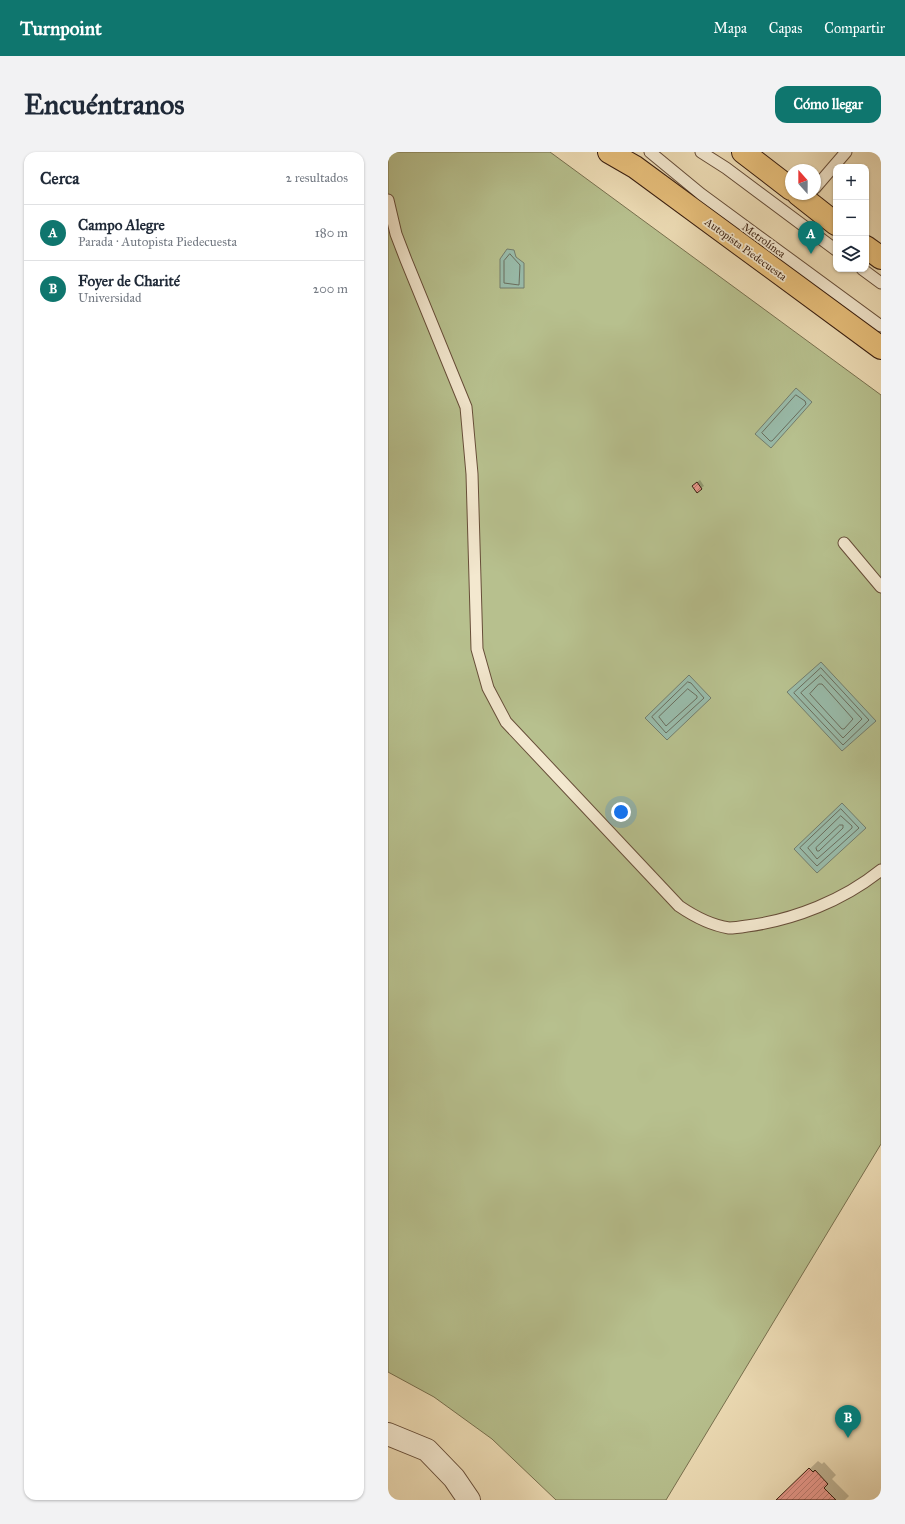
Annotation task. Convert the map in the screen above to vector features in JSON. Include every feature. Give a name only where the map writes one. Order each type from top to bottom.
[{"type":"highway","name":"Autopista Piedecuesta","points":[[609,152],[635,167],[881,348]]},
{"type":"highway","points":[[743,152],[785,180]]},
{"type":"highway","points":[[811,200],[833,221]]},
{"type":"highway","points":[[869,249],[881,258]]},
{"type":"street","points":[[388,1434],[427,1450],[454,1478],[469,1500]]},
{"type":"lane","name":"Metrolínea","points":[[650,152],[701,194],[881,326]]},
{"type":"lane","points":[[701,152],[726,168],[833,248]]},
{"type":"lane","points":[[821,176],[846,152]]},
{"type":"lane","points":[[388,200],[396,234],[466,407],[472,474],[477,649],[488,688],[506,722],[679,906],[702,921],[730,928],[767,924],[819,907],[866,882],[881,870]]},
{"type":"lane","points":[[866,272],[881,283]]},
{"type":"lane","points":[[844,543],[881,587]]},
{"type":"green space","points":[[388,152],[550,152],[881,395],[881,1144],[666,1500],[556,1500],[492,1439],[434,1397],[388,1372]]},
{"type":"water","points":[[507,249],[514,250],[516,257],[524,263],[524,288],[500,288],[500,259]]},
{"type":"water","points":[[796,388],[812,402],[771,448],[755,434]]},
{"type":"water","points":[[821,662],[876,721],[842,751],[787,692]]},
{"type":"water","points":[[689,675],[711,698],[667,740],[645,718]]},
{"type":"water","points":[[842,803],[866,828],[817,873],[794,849]]},
{"type":"building","points":[[697,482],[702,489],[697,493],[692,486]]},
{"type":"building","points":[[809,1468],[813,1472],[815,1470],[828,1484],[824,1488],[836,1500],[776,1500]]},
{"type":"place","name":"Campo Alegre","points":[[811,254]]},
{"type":"place","name":"Foyer de Charité","points":[[848,1438]]}]
